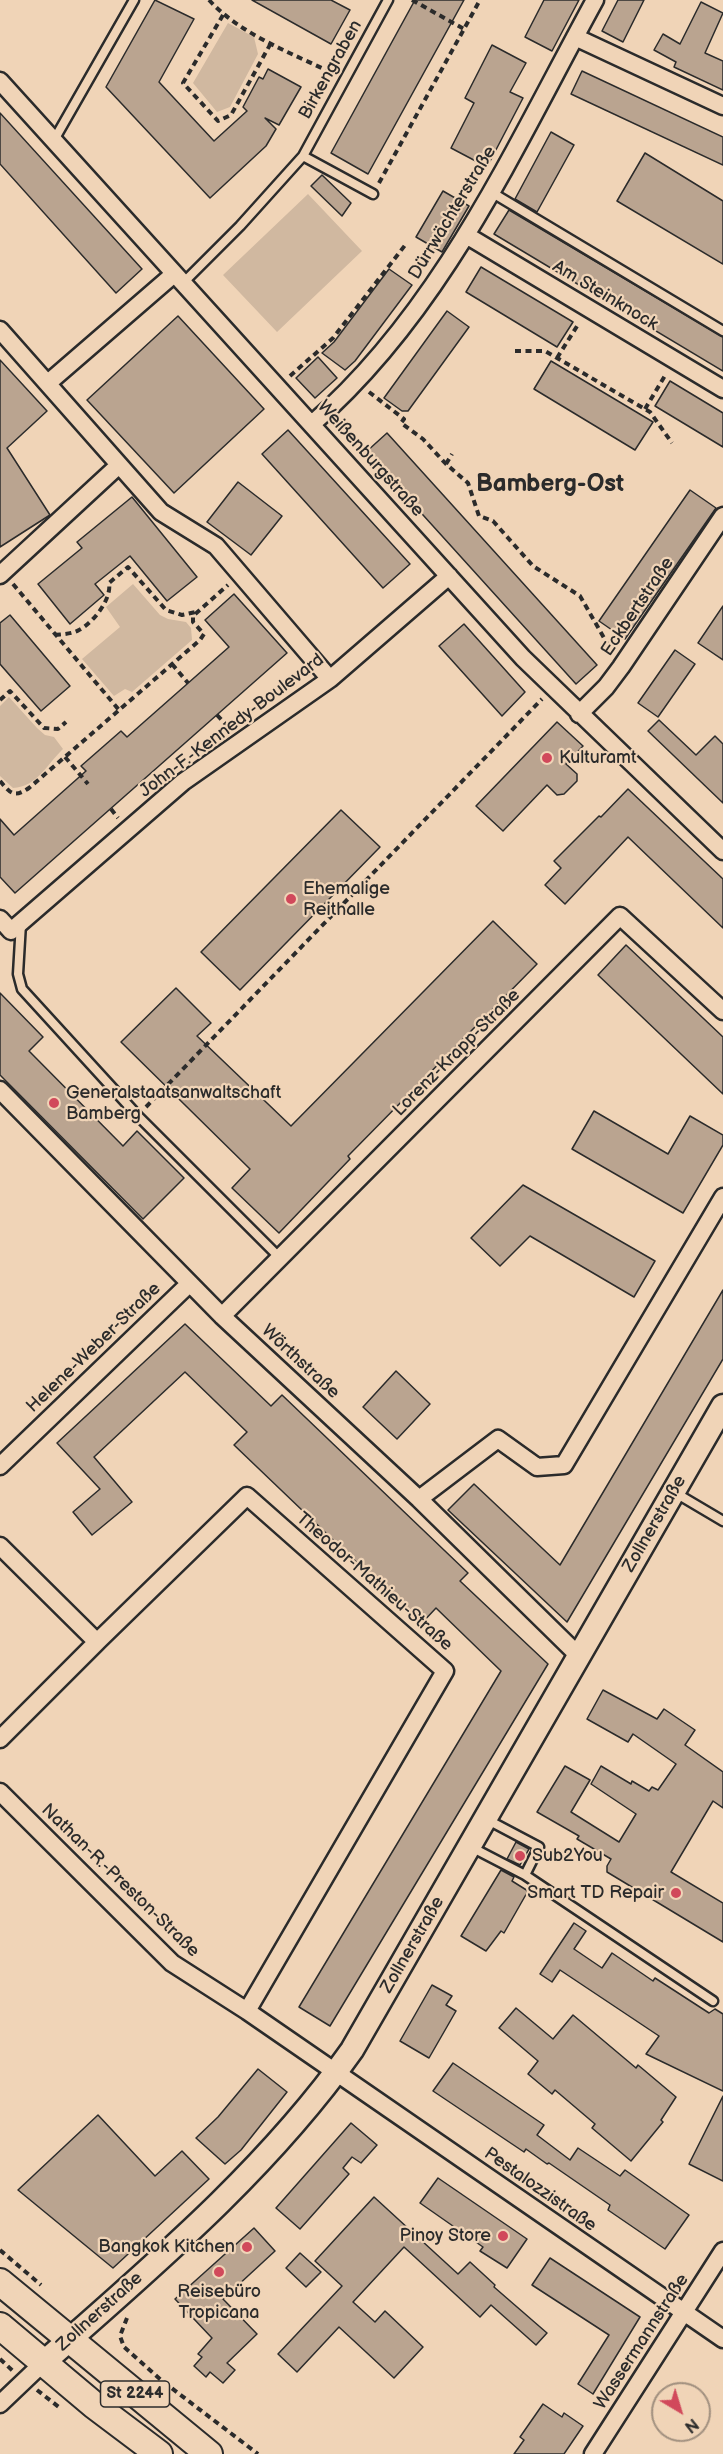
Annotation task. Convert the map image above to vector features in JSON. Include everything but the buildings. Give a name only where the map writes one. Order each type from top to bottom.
[{"type":"main road","name":"St 2244","points":[[0,2282],[209,2454]]},
{"type":"main road","name":"St 2244","points":[[0,2326],[159,2454]]},
{"type":"street","name":"Dürrwächterstraße","points":[[312,424],[356,382],[396,336],[466,235],[595,0]]},
{"type":"street","points":[[575,37],[723,106]]},
{"type":"street","name":"Weißenburgstraße","points":[[0,81],[553,688],[723,851]]},
{"type":"street","name":"Am Steinknock","points":[[466,235],[723,389]]},
{"type":"street","points":[[48,383],[178,279]]},
{"type":"street","points":[[0,330],[161,512],[216,546],[330,679]]},
{"type":"street","points":[[1,574],[119,465]]},
{"type":"street","name":"Eckbertstraße","points":[[579,714],[621,668],[723,516]]},
{"type":"street","name":"John-F.-Kennedy-Boulevard","points":[[11,924],[183,782],[330,679],[449,576]]},
{"type":"street","name":"Lorenz-Krapp-Straße","points":[[222,1316],[620,916],[723,1011]]},
{"type":"street","name":"Wörthstraße","points":[[0,1090],[189,1284],[419,1499],[579,1656]]},
{"type":"street","points":[[419,1499],[498,1439],[537,1467],[564,1465],[723,1197]]},
{"type":"street","name":"Helene-Weber-Straße","points":[[0,1466],[189,1284]]},
{"type":"street","name":"Zollnerstraße","points":[[0,2404],[43,2362],[150,2268],[249,2173],[301,2118],[336,2073],[352,2050],[723,1406]]},
{"type":"street","name":"Theodor-Mathieu-Straße","points":[[98,1642],[247,1496],[445,1671],[247,2012]]},
{"type":"street","points":[[0,1546],[98,1642],[0,1738]]},
{"type":"street","name":"Nathan-R.-Preston-Straße","points":[[0,1792],[172,1963],[336,2073]]},
{"type":"street","name":"Pestalozzistraße","points":[[336,2073],[723,2338]]},
{"type":"street","name":"Wassermannstraße","points":[[593,2454],[723,2251]]},
{"type":"lane","points":[[54,140],[134,0]]},
{"type":"lane","name":"Birkengraben","points":[[178,279],[240,226],[303,156],[388,0]]},
{"type":"lane","points":[[303,156],[373,194]]},
{"type":"lane","points":[[491,192],[723,331]]},
{"type":"lane","points":[[11,924],[22,989],[138,1116],[280,1258]]},
{"type":"lane","points":[[673,1492],[723,1521]]},
{"type":"lane","points":[[486,1819],[539,1848],[525,1875]]},
{"type":"lane","points":[[470,1846],[525,1875],[713,2001]]},
{"type":"path","points":[[209,0],[223,15],[271,43],[345,80]]},
{"type":"path","points":[[412,0],[464,29]]},
{"type":"path","points":[[373,194],[480,0]]},
{"type":"path","points":[[223,15],[183,83],[218,121],[231,115],[271,43]]},
{"type":"path","points":[[278,387],[333,338],[406,244]]},
{"type":"path","points":[[557,358],[587,308]]},
{"type":"path","points":[[514,351],[545,351],[645,409],[650,412],[672,443]]},
{"type":"path","points":[[645,409],[674,360]]},
{"type":"path","points":[[356,382],[404,419],[401,423],[423,439],[468,483],[479,516],[493,521],[533,566],[580,596],[621,668]]},
{"type":"path","points":[[446,464],[452,454]]},
{"type":"path","points":[[55,635],[77,631],[95,617],[109,594],[109,583],[128,567],[166,610],[182,615],[196,612]]},
{"type":"path","points":[[1,574],[119,710]]},
{"type":"path","points":[[0,781],[12,793],[20,794],[65,757],[204,634],[193,622],[193,616],[240,575]]},
{"type":"path","points":[[172,664],[188,683]]},
{"type":"path","points":[[138,1116],[553,688]]},
{"type":"path","points":[[0,700],[10,691],[44,728],[58,729],[66,722]]},
{"type":"path","points":[[65,757],[88,784]]},
{"type":"path","points":[[131,2314],[125,2320],[121,2330],[120,2336],[124,2347],[161,2380],[258,2454]]},
{"type":"shaded area","points":[[228,23],[254,37],[258,54],[230,107],[217,112],[193,83]]},
{"type":"shaded area","points":[[308,194],[362,251],[277,332],[223,275]]},
{"type":"shaded area","points":[[133,584],[160,615],[186,622],[191,628],[192,640],[132,692],[125,689],[114,696],[82,659],[120,627],[106,607]]},
{"type":"shaded area","points":[[9,697],[37,728],[45,735],[54,737],[63,749],[35,779],[21,787],[13,788],[0,776],[0,706]]},
{"type":"place","name":"Kulturamt","points":[[547,758]]},
{"type":"place","name":"Ehemalige Reithalle","points":[[291,899]]},
{"type":"place","name":"Generalstaatsanwaltschaft Bamberg","points":[[54,1103]]},
{"type":"place","name":"Sub2You","points":[[520,1856]]},
{"type":"place","name":"Smart TD Repair","points":[[676,1893]]},
{"type":"place","name":"Pinoy Store","points":[[503,2236]]},
{"type":"place","name":"Bangkok Kitchen","points":[[247,2247]]},
{"type":"place","name":"Reisebüro Tropicana","points":[[219,2272]]},
{"type":"district","name":"Bamberg-Ost","points":[[550,485]]}]
